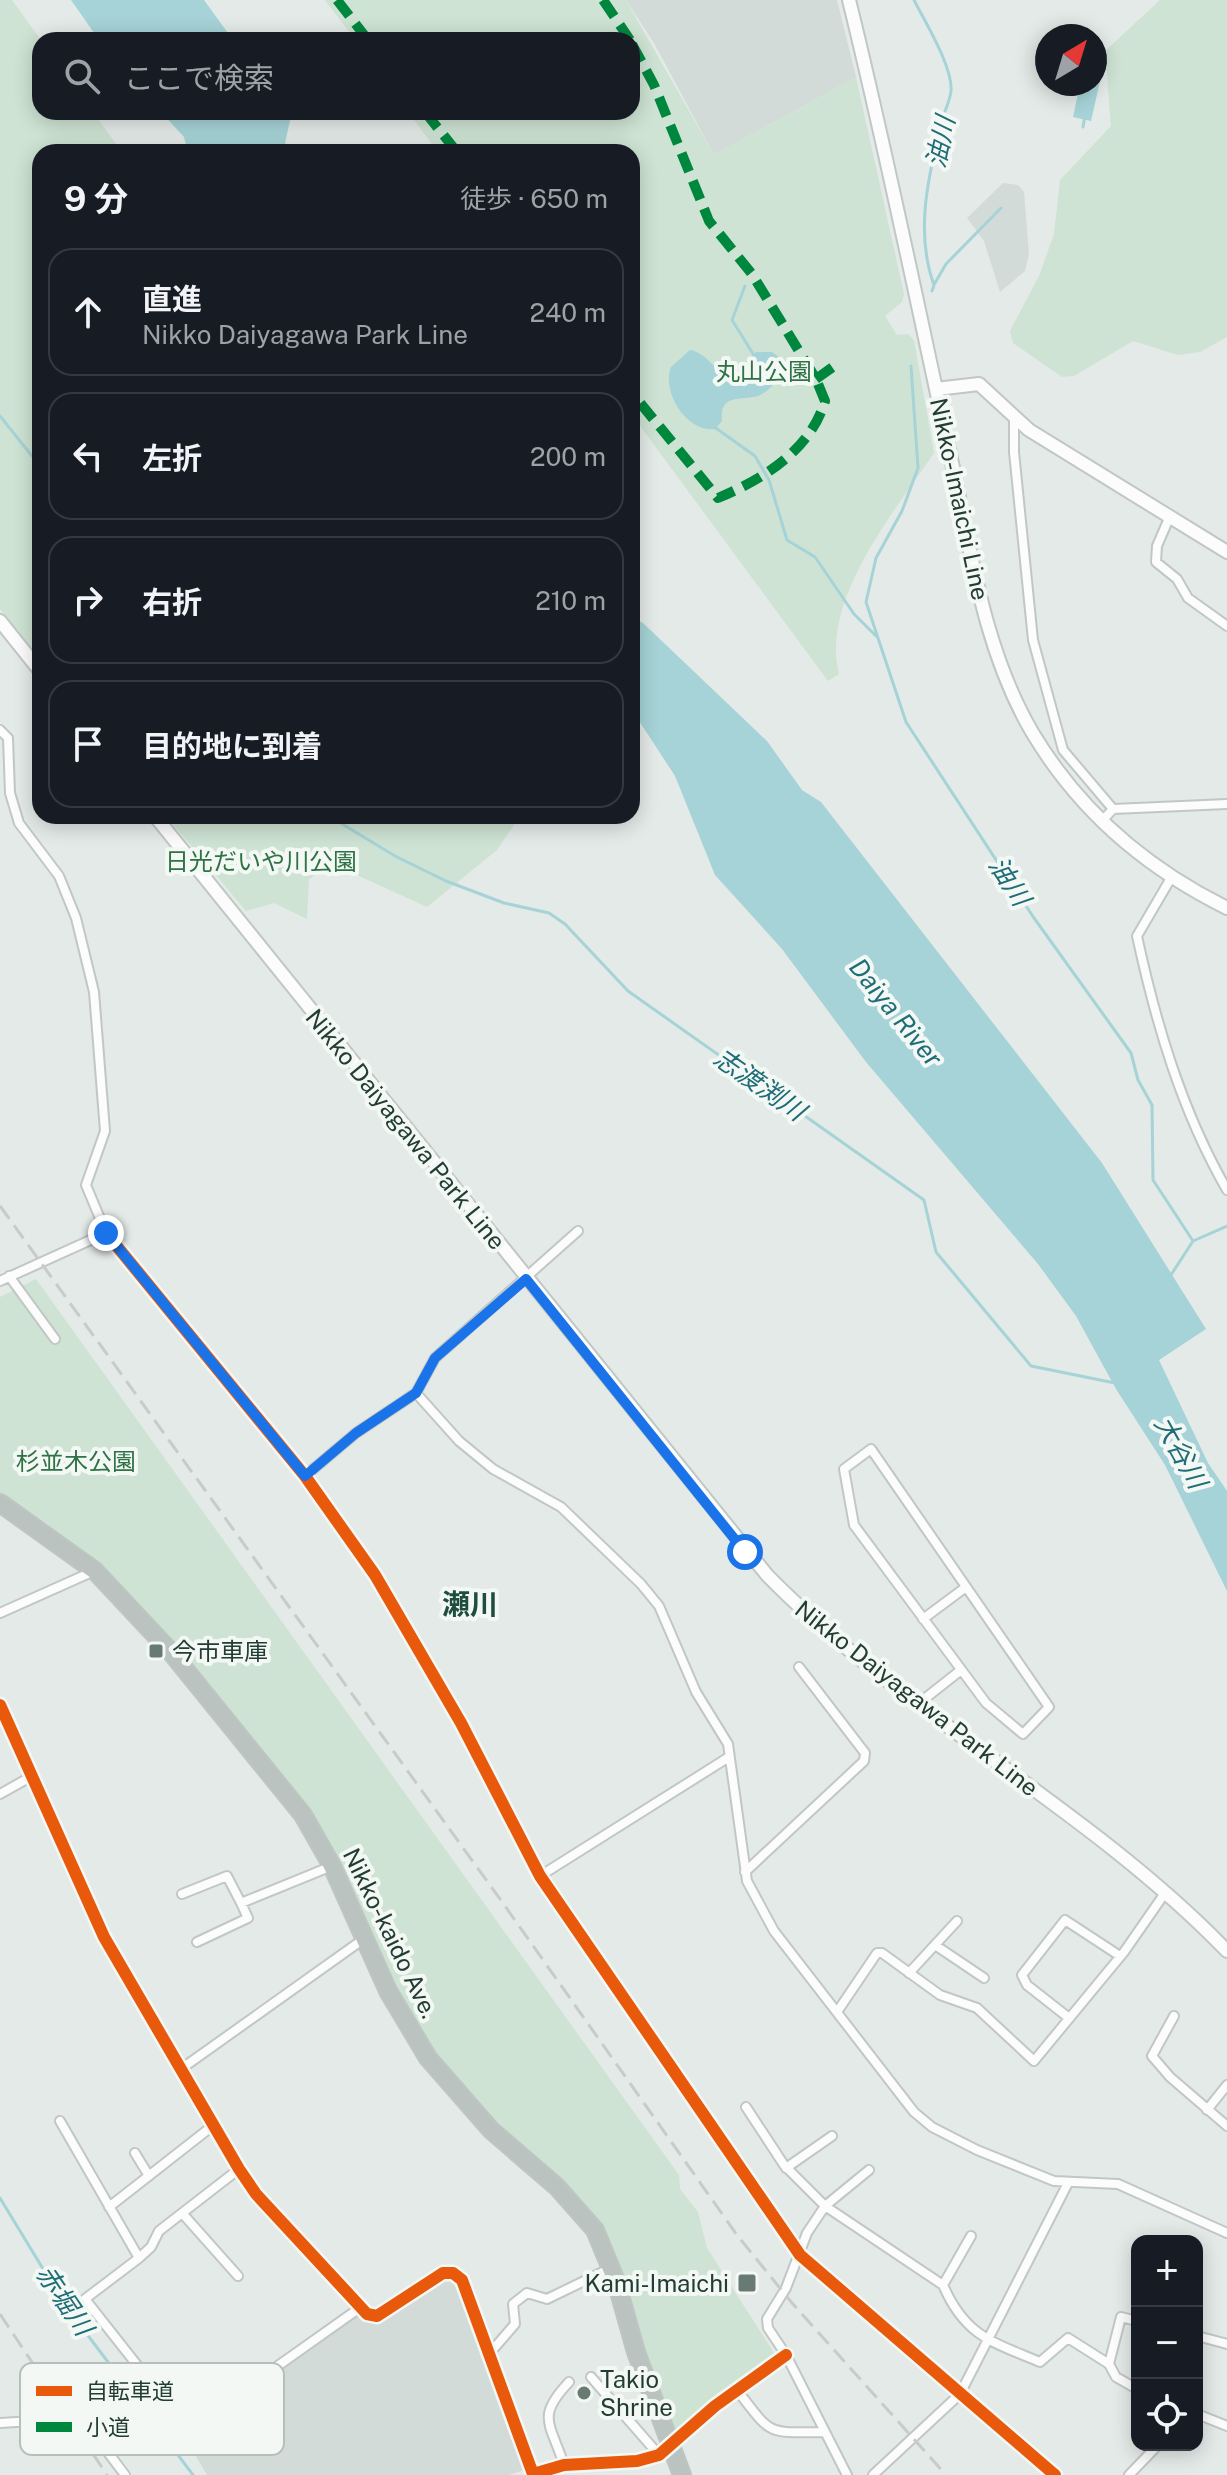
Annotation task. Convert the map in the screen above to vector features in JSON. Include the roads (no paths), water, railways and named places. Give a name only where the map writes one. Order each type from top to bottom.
[{"type":"highway","name":"Nikko-kaido Ave.","points":[[0,1503],[95,1571],[170,1651],[289,1796],[332,1866],[388,1991],[428,2058],[491,2130],[577,2207],[595,2230],[611,2267],[665,2451],[682,2475]]},
{"type":"main road","name":"Nikko-Imaichi Line","points":[[849,0],[884,143],[984,609],[1003,670],[1043,750],[1101,822],[1171,878],[1227,908]]},
{"type":"main road","points":[[936,389],[979,384],[1014,418],[1227,552]]},
{"type":"main road","points":[[0,621],[32,661]]},
{"type":"main road","name":"Nikko Daiyagawa Park Line","points":[[161,824],[767,1575],[822,1629],[1118,1853],[1227,1951]]},
{"type":"street","points":[[1014,418],[1014,452],[1033,640],[1063,750],[1113,809]]},
{"type":"street","points":[[1170,516],[1157,546],[1156,562],[1177,579],[1188,598],[1227,626]]},
{"type":"street","points":[[0,730],[8,738],[10,793],[19,823],[59,876],[76,918],[94,992],[105,1131],[86,1185],[106,1233],[305,1476],[375,1575],[461,1723],[540,1876],[800,2255],[1055,2475]]},
{"type":"street","points":[[1101,822],[1113,809],[1227,804]]},
{"type":"street","points":[[1171,878],[1137,936],[1168,1053],[1202,1147],[1227,1190]]},
{"type":"street","points":[[305,1476],[356,1433],[416,1393],[435,1358],[578,1231]]},
{"type":"street","points":[[55,1339],[4,1279],[106,1233]]},
{"type":"street","points":[[416,1393],[459,1441],[493,1469],[561,1507],[641,1584],[659,1606],[696,1692],[728,1744],[745,1872],[774,1931],[914,2112],[932,2127],[977,2150],[1067,2185],[1118,2184],[1227,2233]]},
{"type":"street","points":[[871,1449],[966,1587],[1049,1707],[1023,1734],[986,1703],[854,1525],[844,1469],[871,1449]]},
{"type":"street","points":[[0,1613],[95,1571]]},
{"type":"street","points":[[923,1619],[966,1587]]},
{"type":"street","points":[[745,1872],[864,1761],[865,1753],[799,1667]]},
{"type":"street","points":[[918,1704],[961,1670]]},
{"type":"street","points":[[0,1705],[104,1937],[256,2194],[367,2314],[377,2316],[443,2273],[453,2273],[462,2280],[531,2474],[564,2465],[637,2461],[665,2451],[737,2390],[786,2355]]},
{"type":"street","points":[[540,1876],[729,1757]]},
{"type":"street","points":[[0,1794],[34,1775]]},
{"type":"street","points":[[241,1903],[332,1866]]},
{"type":"street","points":[[182,1894],[227,1876],[248,1918],[197,1942]]},
{"type":"street","points":[[837,2012],[877,1953],[882,1953],[940,1995],[977,2008],[1034,2061],[1120,1956],[1165,1893]]},
{"type":"street","points":[[1069,2018],[1027,1985],[1022,1975],[1065,1920],[1120,1956]]},
{"type":"street","points":[[909,1973],[957,1921]]},
{"type":"street","points":[[181,2069],[365,1938]]},
{"type":"street","points":[[935,1945],[984,1978]]},
{"type":"street","points":[[1174,2016],[1152,2056],[1158,2066],[1227,2126]]},
{"type":"street","points":[[1207,2110],[1227,2085]]},
{"type":"street","points":[[746,2107],[786,2168],[825,2206],[943,2285],[955,2313],[986,2340],[1040,2362],[1068,2338],[1109,2364],[1116,2377],[1131,2386]]},
{"type":"street","points":[[60,2121],[139,2258]]},
{"type":"street","points":[[109,2207],[215,2124]]},
{"type":"street","points":[[786,2168],[832,2136]]},
{"type":"street","points":[[135,2153],[149,2176]]},
{"type":"street","points":[[135,2363],[85,2299],[151,2247],[159,2231],[239,2169]]},
{"type":"street","points":[[847,2475],[786,2355],[768,2328],[767,2319],[800,2255],[807,2233],[825,2206],[869,2170]]},
{"type":"street","points":[[873,2475],[960,2394],[1067,2185]]},
{"type":"street","points":[[182,2213],[238,2276]]},
{"type":"street","points":[[943,2285],[971,2236]]},
{"type":"street","points":[[489,2354],[515,2324],[513,2304],[516,2300],[527,2293],[547,2299],[611,2267]]},
{"type":"street","points":[[282,2363],[361,2307]]},
{"type":"street","points":[[1109,2364],[1121,2317],[1131,2320]]},
{"type":"street","points":[[1203,2338],[1227,2344]]},
{"type":"street","points":[[591,2377],[665,2451]]},
{"type":"street","points":[[564,2465],[547,2414],[553,2399],[569,2382]]},
{"type":"street","points":[[737,2390],[764,2425],[776,2433],[823,2432]]},
{"type":"street","points":[[1203,2416],[1227,2426]]},
{"type":"street","points":[[0,2423],[20,2422]]},
{"type":"street","points":[[1129,2475],[1152,2451]]},
{"type":"street","points":[[110,2455],[125,2475]]},
{"type":"water","points":[[71,0],[204,0],[227,32],[93,32]]},
{"type":"water","points":[[1077,96],[1097,96],[1091,121],[1073,117]]},
{"type":"water","points":[[168,120],[290,120],[286,144],[186,144],[184,137]]},
{"type":"water","points":[[690,350],[731,376],[756,352],[772,352],[784,361],[779,376],[768,390],[758,396],[728,402],[722,412],[722,421],[715,429],[705,429],[686,418],[673,399],[670,388],[671,367]]},
{"type":"water","points":[[640,621],[767,741],[802,790],[821,802],[1102,1163],[1206,1329],[1159,1360],[1208,1463],[1227,1491],[1227,1591],[1165,1465],[1116,1389],[1076,1316],[1038,1264],[866,1062],[782,949],[715,875],[675,776],[640,722]]},
{"type":"waterway","name":"油川","points":[[914,0],[948,70],[951,91],[941,123],[925,206],[925,246],[934,285],[932,291]]},
{"type":"waterway","points":[[1083,127],[1085,115]]},
{"type":"waterway","points":[[935,283],[946,264],[1001,208]]},
{"type":"waterway","points":[[745,286],[732,320],[755,357]]},
{"type":"waterway","name":"油川","points":[[911,366],[918,468],[902,511],[876,558],[866,602],[906,722],[1034,918],[1131,1053],[1138,1080],[1152,1105],[1153,1180],[1193,1241]]},
{"type":"waterway","name":"志渡渕川","points":[[0,416],[32,456]]},
{"type":"waterway","points":[[713,426],[755,456],[769,480],[787,540],[815,557],[854,614],[876,636]]},
{"type":"waterway","name":"志渡渕川","points":[[342,824],[395,856],[446,881],[504,903],[549,913],[565,924],[628,991],[924,1200],[936,1252],[1031,1366],[1115,1383]]},
{"type":"waterway","points":[[1193,1241],[1227,1226]]},
{"type":"waterway","name":"油川","points":[[1169,1278],[1193,1241]]},
{"type":"waterway","name":"赤堀川","points":[[0,2198],[65,2305],[109,2363]]},
{"type":"waterway","name":"赤堀川","points":[[178,2455],[193,2475]]},
{"type":"railway","points":[[0,1206],[505,1906],[737,2235],[792,2303],[946,2475]]},
{"type":"railway","points":[[0,2314],[33,2363]]},
{"type":"railway","points":[[94,2455],[107,2475]]},
{"type":"place","name":"今市車庫","points":[[156,1651]]},
{"type":"place","name":"Kami-Imaichi","points":[[747,2283]]},
{"type":"place","name":"Takio Shrine","points":[[584,2393]]},
{"type":"district","name":"瀬川","points":[[470,1603]]},
{"type":"park label","name":"丸山公園","points":[[764,371]]},
{"type":"park label","name":"日光だいや川公園","points":[[261,861]]},
{"type":"park label","name":"杉並木公園","points":[[76,1461]]},
{"type":"water label","name":"Daiya River","points":[[896,1012]]},
{"type":"water label","name":"大谷川","points":[[1181,1452]]}]
